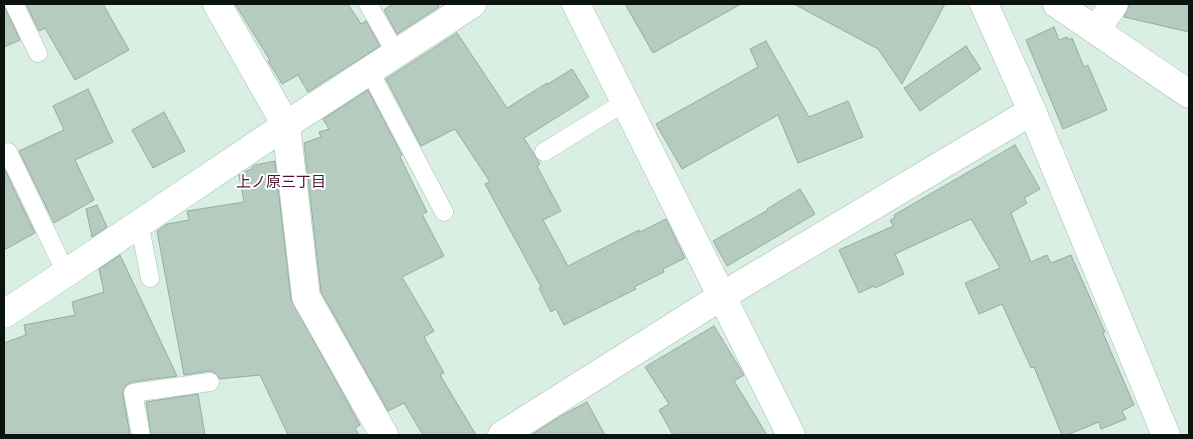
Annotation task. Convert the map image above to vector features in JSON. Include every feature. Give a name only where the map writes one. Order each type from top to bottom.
[{"type":"street","points":[[217,4],[286,125],[306,297],[379,434]]},
{"type":"street","points":[[4,314],[369,70],[472,4]]},
{"type":"street","points":[[576,4],[791,435]]},
{"type":"street","points":[[984,4],[1032,111],[1166,435]]},
{"type":"street","points":[[1057,4],[1189,94]]},
{"type":"street","points":[[1096,30],[1114,4]]},
{"type":"street","points":[[502,435],[722,296],[1032,111]]},
{"type":"lane","points":[[14,4],[38,53]]},
{"type":"lane","points":[[368,4],[396,53]]},
{"type":"lane","points":[[369,70],[444,212]]},
{"type":"lane","points":[[544,152],[625,102]]},
{"type":"lane","points":[[8,152],[66,273]]},
{"type":"lane","points":[[140,222],[150,278]]},
{"type":"lane","points":[[141,435],[133,393],[210,382]]},
{"type":"building","points":[[26,4],[103,4],[129,50],[75,80],[45,28],[39,31]]},
{"type":"building","points":[[235,4],[348,4],[361,24],[366,21],[380,46],[308,92],[298,75],[282,84],[268,61],[270,60]]},
{"type":"building","points":[[393,4],[438,4],[439,7],[397,34],[384,10]]},
{"type":"building","points":[[625,4],[741,4],[653,53]]},
{"type":"building","points":[[794,4],[945,4],[902,84],[878,49]]},
{"type":"building","points":[[1129,4],[1189,4],[1189,32],[1124,17]]},
{"type":"building","points":[[4,5],[20,40],[4,47]]},
{"type":"building","points":[[1054,27],[1059,40],[1067,37],[1068,40],[1072,38],[1084,67],[1088,65],[1107,110],[1063,129],[1026,40]]},
{"type":"building","points":[[457,33],[507,108],[572,69],[589,97],[524,138],[540,164],[537,166],[561,211],[543,220],[568,266],[639,230],[640,232],[666,219],[685,258],[663,269],[664,272],[634,287],[636,289],[564,325],[556,309],[551,312],[539,288],[541,287],[485,184],[490,182],[455,129],[421,146],[386,79]]},
{"type":"building","points":[[766,41],[809,117],[848,101],[863,137],[798,163],[778,115],[682,169],[656,124],[758,67],[750,49]]},
{"type":"building","points":[[966,46],[981,69],[920,111],[904,88]]},
{"type":"building","points":[[88,89],[113,142],[75,160],[94,200],[54,223],[19,151],[64,130],[53,106]]},
{"type":"building","points":[[368,90],[402,155],[400,157],[427,212],[422,214],[444,256],[402,277],[434,331],[424,337],[444,373],[440,375],[476,435],[423,435],[404,403],[388,411],[321,292],[304,143],[321,137],[319,132],[329,129],[323,119]]},
{"type":"building","points":[[164,112],[185,151],[153,168],[132,130]]},
{"type":"building","points":[[1015,145],[1040,189],[1024,198],[1027,203],[1011,213],[1031,262],[1047,255],[1051,263],[1071,255],[1105,332],[1103,333],[1134,405],[1122,411],[1126,419],[1101,429],[1099,422],[1067,435],[1062,435],[1034,367],[1031,368],[1002,304],[979,314],[965,283],[1000,268],[971,219],[895,254],[904,274],[875,288],[874,286],[859,293],[839,250],[893,226],[890,220],[895,218],[894,215]]},
{"type":"building","points":[[275,161],[291,299],[360,425],[355,428],[359,435],[288,435],[260,375],[220,379],[214,372],[209,371],[184,375],[157,231],[167,224],[189,220],[187,211],[244,202],[239,175],[252,169],[255,165]]},
{"type":"building","points":[[4,168],[35,233],[4,250]]},
{"type":"building","points":[[800,189],[815,214],[727,266],[713,241],[768,210]]},
{"type":"building","points":[[97,205],[107,227],[92,237],[86,209]]},
{"type":"building","points":[[120,255],[177,376],[132,382],[126,385],[123,395],[130,435],[4,435],[4,343],[26,335],[24,325],[75,315],[72,302],[104,292],[99,269]]},
{"type":"building","points":[[714,326],[744,375],[734,381],[767,435],[673,435],[659,410],[669,404],[645,367]]},
{"type":"building","points":[[198,394],[205,435],[151,435],[146,402]]},
{"type":"building","points":[[587,402],[605,435],[531,435],[561,416]]},
{"type":"district","name":"上ノ原三丁目","points":[[281,183]]}]
